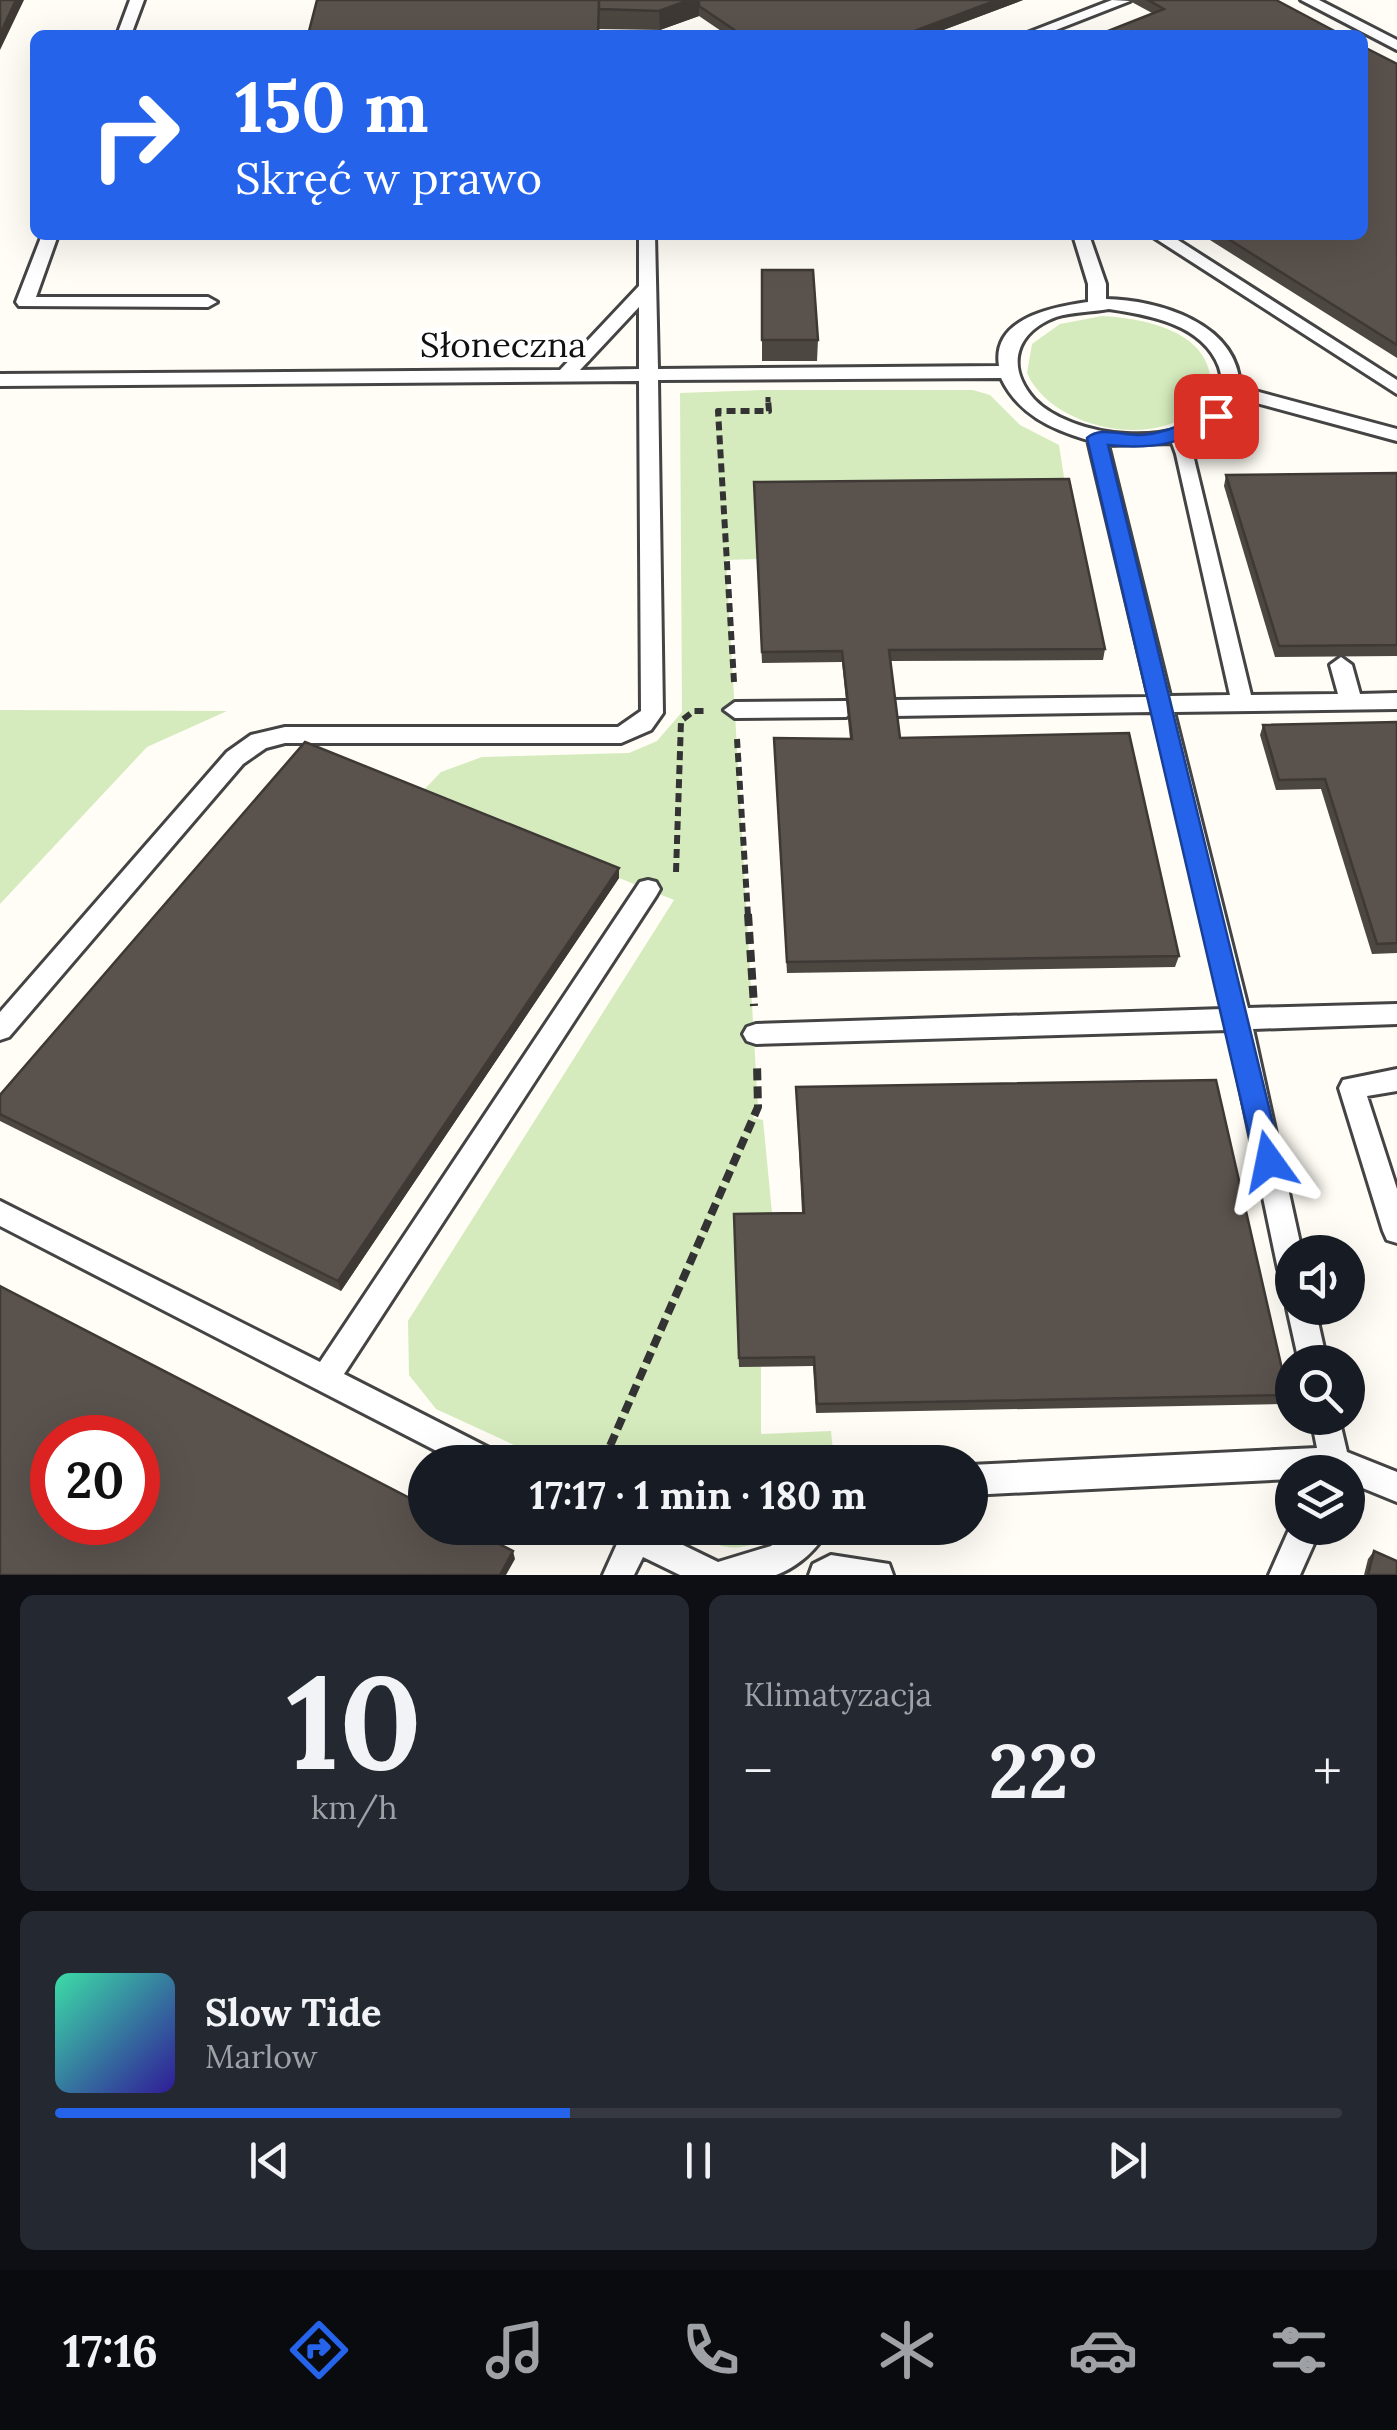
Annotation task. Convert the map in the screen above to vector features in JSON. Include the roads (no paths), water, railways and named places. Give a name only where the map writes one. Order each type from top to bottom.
[{"type":"lane","points":[[126,30],[136,0]]},
{"type":"lane","points":[[1042,30],[1123,0]]},
{"type":"lane","points":[[1308,0],[1366,30]]},
{"type":"lane","points":[[1368,31],[1397,46]]},
{"type":"lane","points":[[48,240],[25,302],[208,302]]},
{"type":"lane","points":[[0,1030],[235,758],[259,740],[285,735],[621,735],[643,724],[652,713],[647,240]]},
{"type":"lane","points":[[1083,240],[1096,284],[1097,304]]},
{"type":"lane","points":[[1166,240],[1397,388]]},
{"type":"lane","points":[[564,376],[648,287]]},
{"type":"lane","points":[[1097,304],[1140,308],[1194,328],[1214,344],[1227,362],[1231,390],[1216,416],[1179,436],[1137,442],[1097,438],[1069,430],[1036,412],[1013,389],[1006,372],[1006,354],[1014,336],[1030,322],[1053,311],[1097,304]]},
{"type":"lane","name":"Słoneczna","points":[[0,380],[1006,372]]},
{"type":"lane","points":[[1231,390],[1397,435]]},
{"type":"lane","points":[[1179,436],[1242,704]]},
{"type":"lane","points":[[1097,438],[1238,1019],[1285,1235]]},
{"type":"lane","points":[[1341,664],[1351,702]]},
{"type":"lane","points":[[894,708],[1397,702]]},
{"type":"lane","points":[[736,710],[846,708]]},
{"type":"lane","points":[[325,1379],[648,889]]},
{"type":"lane","points":[[756,1034],[1397,1014]]},
{"type":"lane","points":[[1397,1080],[1352,1088],[1397,1232]]},
{"type":"lane","points":[[0,1212],[455,1445]]},
{"type":"lane","points":[[988,1479],[1275,1469]]},
{"type":"lane","points":[[1365,1478],[1397,1488]]},
{"type":"lane","points":[[618,1575],[624,1545]]},
{"type":"lane","points":[[653,1545],[713,1575]]},
{"type":"lane","points":[[723,1575],[778,1559],[794,1545]]},
{"type":"lane","points":[[1284,1575],[1298,1545]]},
{"type":"lane","points":[[824,1575],[831,1570],[878,1575]]}]
